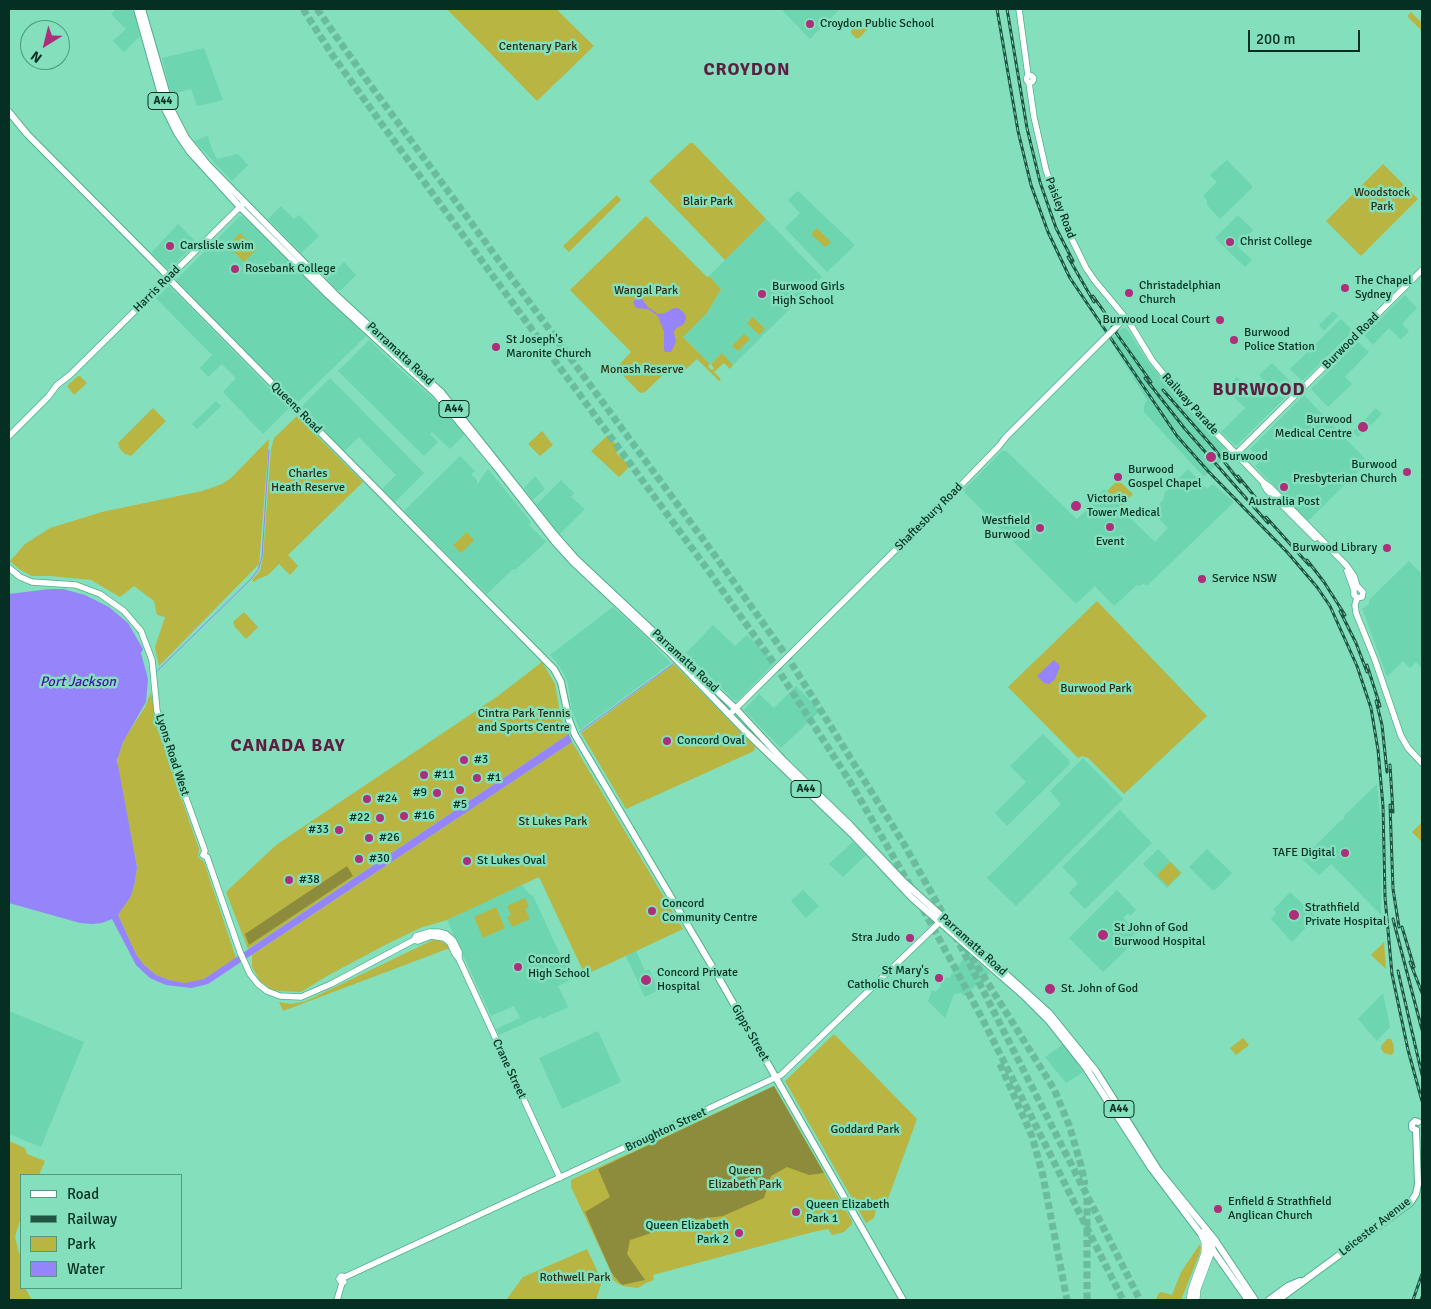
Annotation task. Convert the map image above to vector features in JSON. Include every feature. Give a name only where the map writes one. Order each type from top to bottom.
[{"type":"highway","points":[[1196,1300],[1197,1289],[1212,1248],[1212,1243],[1204,1233]]},
{"type":"highway","points":[[1190,1300],[1205,1253],[1204,1233]]},
{"type":"main road","name":"Parramatta Road","points":[[137,9],[169,118],[176,133],[190,152],[341,306],[436,394],[559,548],[698,677],[736,708],[784,761],[942,921]]},
{"type":"main road","name":"Parramatta Road","points":[[142,9],[163,86],[178,126],[242,205]]},
{"type":"main road","name":"Paisley Road","points":[[1019,9],[1028,75],[1026,80],[1029,82],[1034,117],[1046,170],[1065,225],[1086,268],[1124,320]]},
{"type":"main road","name":"Queens Road","points":[[9,112],[31,138],[296,409],[546,659],[554,668],[561,682],[567,713]]},
{"type":"main road","name":"Harris Road","points":[[9,436],[242,205]]},
{"type":"main road","name":"Burwood Road","points":[[1236,454],[1422,270]]},
{"type":"main road","name":"Shaftesbury Road","points":[[730,714],[1124,320]]},
{"type":"main road","name":"Railway Parade","points":[[1124,320],[1176,391],[1196,414],[1263,482],[1267,490],[1345,568],[1357,590],[1354,595],[1357,598],[1356,609],[1358,618],[1375,660],[1401,736],[1408,748],[1422,764]]},
{"type":"main road","name":"Lyons Road West","points":[[9,568],[20,577],[32,582],[76,585],[93,591],[124,611],[141,632],[150,651],[154,670],[159,721],[245,964]]},
{"type":"main road","name":"Parramatta Road","points":[[698,677],[746,732],[852,834],[912,898],[1034,999],[1055,1020],[1103,1081],[1121,1113],[1159,1171],[1204,1233],[1218,1245],[1255,1300]]},
{"type":"main road","name":"Gipps Street","points":[[567,713],[575,735],[776,1078],[903,1300]]},
{"type":"main road","name":"Broughton Street","points":[[337,1300],[344,1280],[776,1078],[786,1071],[942,921]]},
{"type":"main road","name":"Crane Street","points":[[245,964],[253,979],[267,991],[280,996],[301,997],[331,984],[414,940],[441,936],[450,943],[459,959],[560,1178]]},
{"type":"main road","name":"Leicester Avenue","points":[[1278,1300],[1410,1203],[1418,1189],[1420,1125]]},
{"type":"main road","points":[[1212,1248],[1248,1300]]},
{"type":"main road","name":"Leicester Avenue","points":[[1269,1300],[1288,1286],[1305,1279]]},
{"type":"shaded area","points":[[116,9],[134,9],[140,36],[124,52],[113,41],[126,29],[111,14]]},
{"type":"shaded area","name":"Croydon Public School","points":[[781,9],[840,9],[810,39]]},
{"type":"shaded area","points":[[204,48],[223,100],[197,106],[191,89],[171,94],[162,58]]},
{"type":"shaded area","points":[[208,136],[217,159],[238,154],[248,165],[232,181],[194,141]]},
{"type":"shaded area","points":[[1227,160],[1252,188],[1220,219],[1207,205],[1207,200],[1203,196],[1217,182],[1210,175]]},
{"type":"shaded area","points":[[798,191],[855,245],[827,272],[785,228],[800,213],[788,200]]},
{"type":"shaded area","points":[[281,206],[294,219],[299,215],[319,236],[301,253],[268,219]]},
{"type":"shaded area","name":"Christ College","points":[[1238,215],[1253,230],[1237,246],[1252,260],[1245,267],[1215,238]]},
{"type":"shaded area","points":[[242,216],[268,238],[366,336],[297,403],[176,280]]},
{"type":"shaded area","name":"Burwood Girls High School","points":[[766,219],[822,277],[733,365],[722,354],[710,364],[683,337],[707,313],[721,289],[709,276]]},
{"type":"shaded area","points":[[178,224],[196,242],[168,269],[151,253]]},
{"type":"shaded area","points":[[344,262],[356,275],[341,290],[337,290],[327,279]]},
{"type":"shaded area","points":[[169,286],[289,408],[263,434],[223,392],[236,378],[222,364],[208,377],[200,368],[212,355],[156,298]]},
{"type":"shaded area","points":[[1405,295],[1417,308],[1402,324],[1409,331],[1401,340],[1389,328],[1373,345],[1364,335]]},
{"type":"shaded area","points":[[1333,311],[1338,316],[1324,331],[1319,325]]},
{"type":"shaded area","points":[[1341,319],[1353,331],[1301,380],[1290,369]]},
{"type":"shaded area","points":[[1123,328],[1127,329],[1148,362],[1182,404],[1230,453],[1204,477],[1144,412],[1147,400],[1110,340]]},
{"type":"shaded area","points":[[369,340],[433,398],[463,432],[464,435],[450,449],[432,432],[430,434],[438,442],[424,456],[338,371]]},
{"type":"shaded area","points":[[1358,342],[1369,352],[1345,377],[1352,384],[1328,407],[1311,389]]},
{"type":"shaded area","points":[[1272,363],[1296,387],[1236,446],[1221,432],[1245,408],[1225,388],[1237,377],[1246,388],[1248,387],[1257,396],[1268,385],[1259,375]]},
{"type":"shaded area","points":[[330,378],[424,473],[395,502],[382,489],[396,475],[359,437],[344,451],[302,409],[303,405]]},
{"type":"shaded area","points":[[1304,395],[1368,462],[1307,520],[1255,466],[1261,460],[1250,449]]},
{"type":"shaded area","points":[[216,401],[221,406],[197,429],[192,424]]},
{"type":"shaded area","points":[[1376,408],[1382,414],[1358,437],[1353,432]]},
{"type":"shaded area","points":[[1002,451],[1006,451],[1077,519],[1098,499],[1097,496],[1104,489],[1120,508],[1155,542],[1168,528],[1152,511],[1163,500],[1165,492],[1177,483],[1176,481],[1188,469],[1207,489],[1213,484],[1234,502],[1148,585],[1137,585],[1114,606],[1095,586],[1075,603],[965,493],[964,490]]},
{"type":"shaded area","points":[[460,456],[475,471],[471,474],[477,480],[477,485],[488,469],[531,522],[529,525],[546,542],[515,570],[513,569],[487,594],[404,511]]},
{"type":"shaded area","points":[[535,476],[545,489],[532,499],[524,488]]},
{"type":"shaded area","points":[[561,480],[574,493],[571,497],[585,509],[560,534],[536,505]]},
{"type":"shaded area","points":[[1409,561],[1422,574],[1422,668],[1416,662],[1410,668],[1403,661],[1387,677],[1362,608],[1369,604],[1369,600]]},
{"type":"shaded area","points":[[613,607],[671,663],[580,730],[572,711],[568,684],[564,674],[550,655]]},
{"type":"shaded area","points":[[713,625],[735,646],[747,635],[775,662],[738,700],[734,700],[686,653]]},
{"type":"shaded area","points":[[796,686],[820,711],[781,748],[744,710],[759,694],[774,708]]},
{"type":"shaded area","points":[[1043,734],[1069,760],[1070,764],[1007,826],[995,813],[1026,782],[1010,766]]},
{"type":"shaded area","points":[[1083,758],[1123,799],[1016,906],[987,878],[1061,804],[1050,791]]},
{"type":"shaded area","name":"TAFE Digital","points":[[1377,784],[1382,834],[1381,915],[1331,864],[1319,875],[1302,859]]},
{"type":"shaded area","points":[[1120,810],[1152,843],[1085,909],[1069,893],[1078,883],[1062,867]]},
{"type":"shaded area","points":[[853,842],[866,855],[843,877],[829,864]]},
{"type":"shaded area","points":[[1158,849],[1182,873],[1167,888],[1143,864]]},
{"type":"shaded area","points":[[1207,849],[1232,873],[1215,890],[1212,890],[1189,867]]},
{"type":"shaded area","name":"Concord High School","points":[[520,885],[533,896],[572,975],[567,977],[569,981],[558,986],[568,1007],[542,1019],[541,1016],[499,1035],[496,1029],[520,1018],[514,1006],[491,1016],[447,920]]},
{"type":"shaded area","points":[[803,890],[819,906],[806,918],[791,901]]},
{"type":"shaded area","name":"St John of God Burwood Hospital","points":[[1117,890],[1136,910],[1130,916],[1128,913],[1123,918],[1137,931],[1128,940],[1131,945],[1103,972],[1069,938]]},
{"type":"shaded area","name":"Strathfield Private Hospital","points":[[1290,892],[1316,917],[1292,942],[1271,919],[1276,913],[1274,909]]},
{"type":"shaded area","name":"Concord Private Hospital","points":[[636,951],[645,971],[649,969],[659,990],[645,997],[626,956]]},
{"type":"shaded area","points":[[968,953],[990,973],[964,996],[961,993],[954,994],[945,1018],[928,1001],[932,990],[935,992],[947,977],[949,978]]},
{"type":"shaded area","points":[[1383,993],[1390,1027],[1377,1041],[1358,1019]]},
{"type":"shaded area","points":[[9,1011],[84,1042],[41,1147],[9,1134]]},
{"type":"shaded area","points":[[598,1031],[621,1082],[562,1109],[539,1058]]},
{"type":"shaded area","points":[[1064,1044],[1083,1072],[1066,1083],[1045,1057]]},
{"type":"green space","name":"Centenary Park","points":[[447,9],[556,9],[594,46],[537,101]]},
{"type":"green space","points":[[1411,12],[1422,23],[1422,31],[1407,16]]},
{"type":"green space","points":[[863,19],[866,19],[871,26],[859,38],[856,38],[851,31]]},
{"type":"green space","name":"Blair Park","points":[[690,143],[693,143],[766,219],[725,260],[649,181]]},
{"type":"green space","name":"Woodstock Park","points":[[1383,164],[1418,199],[1361,256],[1326,221]]},
{"type":"green space","points":[[617,195],[621,200],[569,252],[563,246]]},
{"type":"green space","name":"Wangal Park","points":[[646,216],[721,289],[707,313],[683,337],[710,364],[708,367],[712,370],[714,369],[711,364],[722,353],[733,365],[730,369],[724,363],[714,372],[721,379],[719,381],[697,359],[682,373],[677,368],[670,368],[645,392],[639,392],[616,368],[631,352],[570,290]]},
{"type":"green space","points":[[817,228],[831,242],[825,247],[811,234]]},
{"type":"green space","points":[[240,233],[257,249],[244,262],[228,246]]},
{"type":"green space","points":[[753,317],[765,329],[759,335],[747,323]]},
{"type":"green space","points":[[744,334],[750,339],[738,351],[732,346]]},
{"type":"green space","points":[[78,376],[87,383],[74,395],[67,386]]},
{"type":"green space","points":[[153,408],[166,421],[131,456],[125,454],[120,449],[118,443]]},
{"type":"green space","name":"Charles Heath Reserve","points":[[297,416],[363,482],[288,555],[298,566],[290,575],[279,564],[268,575],[254,582],[252,580],[260,571],[263,557],[271,449],[274,438]]},
{"type":"green space","points":[[542,431],[553,445],[540,456],[528,444]]},
{"type":"green space","points":[[608,435],[620,449],[616,453],[630,466],[619,477],[591,451]]},
{"type":"green space","points":[[269,439],[259,564],[159,666],[155,647],[165,617],[157,615],[154,601],[134,586],[120,597],[91,580],[32,576],[19,569],[10,561],[25,544],[50,528],[102,512],[202,491],[222,484],[231,478]]},
{"type":"green space","points":[[1118,480],[1133,494],[1122,506],[1107,491]]},
{"type":"green space","points":[[467,532],[474,540],[461,553],[453,545]]},
{"type":"green space","name":"Burwood Park","points":[[1097,601],[1207,716],[1124,794],[1088,758],[1082,756],[1078,758],[1008,687]]},
{"type":"green space","points":[[244,612],[258,627],[246,639],[233,622]]},
{"type":"green space","name":"Cintra Park Tennis and Sports Centre","points":[[542,662],[555,684],[561,719],[569,734],[248,949],[226,892],[276,845],[498,696]]},
{"type":"green space","name":"Concord Oval","points":[[674,664],[755,747],[754,751],[626,809],[581,733]]},
{"type":"green space","points":[[151,692],[157,728],[199,849],[198,857],[204,862],[236,958],[204,979],[193,983],[169,980],[156,975],[143,964],[136,954],[118,915],[131,896],[137,867],[118,769],[118,756],[125,738],[145,707]]},
{"type":"green space","name":"St Lukes Park","points":[[572,742],[683,929],[585,975],[539,877],[447,920],[420,928],[327,976],[301,992],[272,990],[260,981],[252,967],[252,955]]},
{"type":"green space","points":[[1422,822],[1422,842],[1412,832]]},
{"type":"green space","points":[[1170,862],[1181,873],[1168,886],[1157,875]]},
{"type":"green space","points":[[347,866],[353,876],[249,945],[245,934]]},
{"type":"green space","points":[[525,898],[529,907],[525,909],[530,919],[512,927],[507,917],[511,915],[507,906]]},
{"type":"green space","points":[[496,907],[505,928],[483,938],[474,917]]},
{"type":"green space","points":[[433,940],[439,940],[447,945],[450,950],[447,949],[283,1011],[279,1002],[291,1004],[306,1001]]},
{"type":"green space","points":[[1384,942],[1386,969],[1371,955]]},
{"type":"green space","name":"Goddard Park","points":[[834,1034],[917,1119],[885,1207],[880,1207],[876,1210],[874,1218],[866,1223],[785,1081]]},
{"type":"green space","points":[[1243,1038],[1249,1045],[1236,1055],[1230,1048]]},
{"type":"green space","points":[[1387,1039],[1391,1039],[1393,1043],[1394,1051],[1392,1055],[1384,1053],[1381,1049],[1381,1046]]},
{"type":"green space","name":"Queen Elizabeth Park","points":[[774,1086],[852,1224],[844,1232],[832,1235],[828,1229],[813,1232],[653,1275],[654,1280],[638,1288],[623,1286],[613,1280],[612,1274],[571,1187],[571,1180]]},
{"type":"green space","name":"Queen Elizabeth Park","points":[[774,1086],[824,1173],[809,1175],[787,1167],[771,1176],[764,1198],[723,1216],[691,1220],[630,1240],[627,1254],[645,1280],[622,1285],[612,1274],[585,1212],[610,1197],[598,1169]]},
{"type":"green space","points":[[9,1141],[25,1148],[27,1154],[45,1161],[39,1174],[20,1174],[20,1220],[15,1237],[20,1254],[20,1289],[26,1289],[32,1300],[9,1300]]},
{"type":"green space","points":[[1200,1244],[1199,1255],[1181,1300],[1156,1300],[1161,1292],[1172,1295],[1181,1272]]},
{"type":"green space","name":"Rothwell Park","points":[[587,1249],[600,1277],[601,1284],[596,1300],[506,1300],[523,1277]]},
{"type":"water","points":[[637,298],[642,299],[648,307],[658,314],[678,308],[685,314],[684,324],[675,329],[676,342],[671,352],[665,352],[664,332],[658,316],[648,309],[636,308],[633,302]]},
{"type":"water","name":"Port Jackson","points":[[63,589],[85,595],[109,607],[128,623],[143,649],[141,653],[148,679],[146,702],[123,742],[117,760],[137,867],[131,896],[118,915],[136,954],[143,964],[156,975],[169,980],[185,983],[204,979],[569,734],[572,742],[208,984],[191,988],[166,985],[150,978],[136,965],[112,919],[102,923],[80,923],[9,903],[9,594]]},
{"type":"water","points":[[1054,660],[1060,666],[1055,679],[1049,684],[1044,683],[1037,676]]},
{"type":"waterway","points":[[156,672],[258,570],[262,557],[269,450]]},
{"type":"waterway","points":[[580,732],[673,664]]},
{"type":"tunnel","points":[[303,9],[333,56],[381,123],[773,662],[849,780],[912,889]]},
{"type":"tunnel","points":[[317,9],[790,661],[904,844],[946,919]]},
{"type":"tunnel","points":[[923,909],[982,1018],[1123,1300]]},
{"type":"tunnel","points":[[955,935],[1140,1300]]},
{"type":"tunnel","points":[[966,948],[1054,1089],[1069,1125],[1085,1185]]},
{"type":"tunnel","points":[[1000,1064],[1032,1136],[1043,1176],[1067,1300]]},
{"type":"tunnel","points":[[1087,1198],[1087,1300]]},
{"type":"railway","points":[[997,9],[1018,131],[1031,185],[1048,232],[1070,278],[1177,436],[1208,471],[1287,552],[1317,587],[1330,606],[1357,666],[1371,708],[1378,750],[1383,806],[1385,897],[1392,974],[1408,1050],[1422,1101]]},
{"type":"railway","points":[[1007,9],[1027,128],[1040,182],[1056,228],[1073,261]]},
{"type":"railway","points":[[1068,257],[1094,302]]},
{"type":"railway","points":[[1093,296],[1117,330]]},
{"type":"railway","points":[[1112,327],[1151,382]]},
{"type":"railway","points":[[1145,378],[1185,429],[1268,523]]},
{"type":"railway","points":[[1163,390],[1212,446],[1240,482]]},
{"type":"railway","points":[[1238,476],[1260,503]]},
{"type":"railway","points":[[1266,517],[1309,565]]},
{"type":"railway","points":[[1307,560],[1345,615]]},
{"type":"railway","points":[[1340,611],[1356,643],[1367,672]]},
{"type":"railway","points":[[1367,665],[1380,706]]},
{"type":"railway","points":[[1376,701],[1382,725],[1387,772]]},
{"type":"railway","points":[[1390,765],[1393,812]]},
{"type":"railway","points":[[1390,805],[1393,889],[1399,927]]},
{"type":"railway","points":[[1393,919],[1422,1030]]},
{"type":"railway","points":[[1402,927],[1414,967]]},
{"type":"railway","points":[[1410,962],[1422,993]]},
{"type":"railway","points":[[1398,971],[1422,1075]]},
{"type":"railway","points":[[1413,1300],[1422,1274]]},
{"type":"place","name":"Croydon Public School","points":[[810,24]]},
{"type":"place","name":"Christ College","points":[[1230,242]]},
{"type":"place","name":"Carslisle swim","points":[[170,246]]},
{"type":"place","name":"Rosebank College","points":[[235,269]]},
{"type":"place","name":"The Chapel Sydney","points":[[1345,288]]},
{"type":"place","name":"Christadelphian Church","points":[[1129,293]]},
{"type":"place","name":"Burwood Girls High School","points":[[762,294]]},
{"type":"place","name":"Burwood Local Court","points":[[1220,320]]},
{"type":"place","name":"Burwood Police Station","points":[[1234,340]]},
{"type":"place","name":"St Joseph's Maronite Church","points":[[496,347]]},
{"type":"place","name":"Burwood Medical Centre","points":[[1363,427]]},
{"type":"place","name":"Burwood","points":[[1211,457]]},
{"type":"place","name":"Burwood Presbyterian Church","points":[[1407,472]]},
{"type":"place","name":"Burwood Gospel Chapel","points":[[1118,477]]},
{"type":"place","name":"Australia Post","points":[[1284,487]]},
{"type":"place","name":"Victoria Tower Medical","points":[[1076,506]]},
{"type":"place","name":"Event","points":[[1110,527]]},
{"type":"place","name":"Westfield Burwood","points":[[1040,528]]},
{"type":"place","name":"Burwood Library","points":[[1387,548]]},
{"type":"place","name":"Service NSW","points":[[1202,579]]},
{"type":"place","name":"Concord Oval","points":[[667,741]]},
{"type":"place","name":"#3","points":[[464,760]]},
{"type":"place","name":"#11","points":[[424,775]]},
{"type":"place","name":"#1","points":[[477,778]]},
{"type":"place","name":"#5","points":[[460,790]]},
{"type":"place","name":"#9","points":[[437,793]]},
{"type":"place","name":"#24","points":[[367,799]]},
{"type":"place","name":"#16","points":[[404,816]]},
{"type":"place","name":"#22","points":[[380,818]]},
{"type":"place","name":"#33","points":[[339,830]]},
{"type":"place","name":"#26","points":[[369,838]]},
{"type":"place","name":"TAFE Digital","points":[[1345,853]]},
{"type":"place","name":"#30","points":[[359,859]]},
{"type":"place","name":"St Lukes Oval","points":[[467,861]]},
{"type":"place","name":"#38","points":[[289,880]]},
{"type":"place","name":"Concord Community Centre","points":[[652,911]]},
{"type":"place","name":"Strathfield Private Hospital","points":[[1294,915]]},
{"type":"place","name":"St John of God Burwood Hospital","points":[[1103,935]]},
{"type":"place","name":"Stra Judo","points":[[910,938]]},
{"type":"place","name":"Concord High School","points":[[518,967]]},
{"type":"place","name":"St Mary's Catholic Church","points":[[939,978]]},
{"type":"place","name":"Concord Private Hospital","points":[[646,980]]},
{"type":"place","name":"St. John of God","points":[[1050,989]]},
{"type":"place","name":"Enfield & Strathfield Anglican Church","points":[[1218,1209]]},
{"type":"place","name":"Queen Elizabeth Park 1","points":[[796,1212]]},
{"type":"place","name":"Queen Elizabeth Park 2","points":[[739,1233]]},
{"type":"district","name":"CROYDON","points":[[747,70]]},
{"type":"district","name":"BURWOOD","points":[[1259,390]]},
{"type":"district","name":"CANADA BAY","points":[[288,746]]},
{"type":"park label","name":"Monash Reserve","points":[[642,370]]}]
